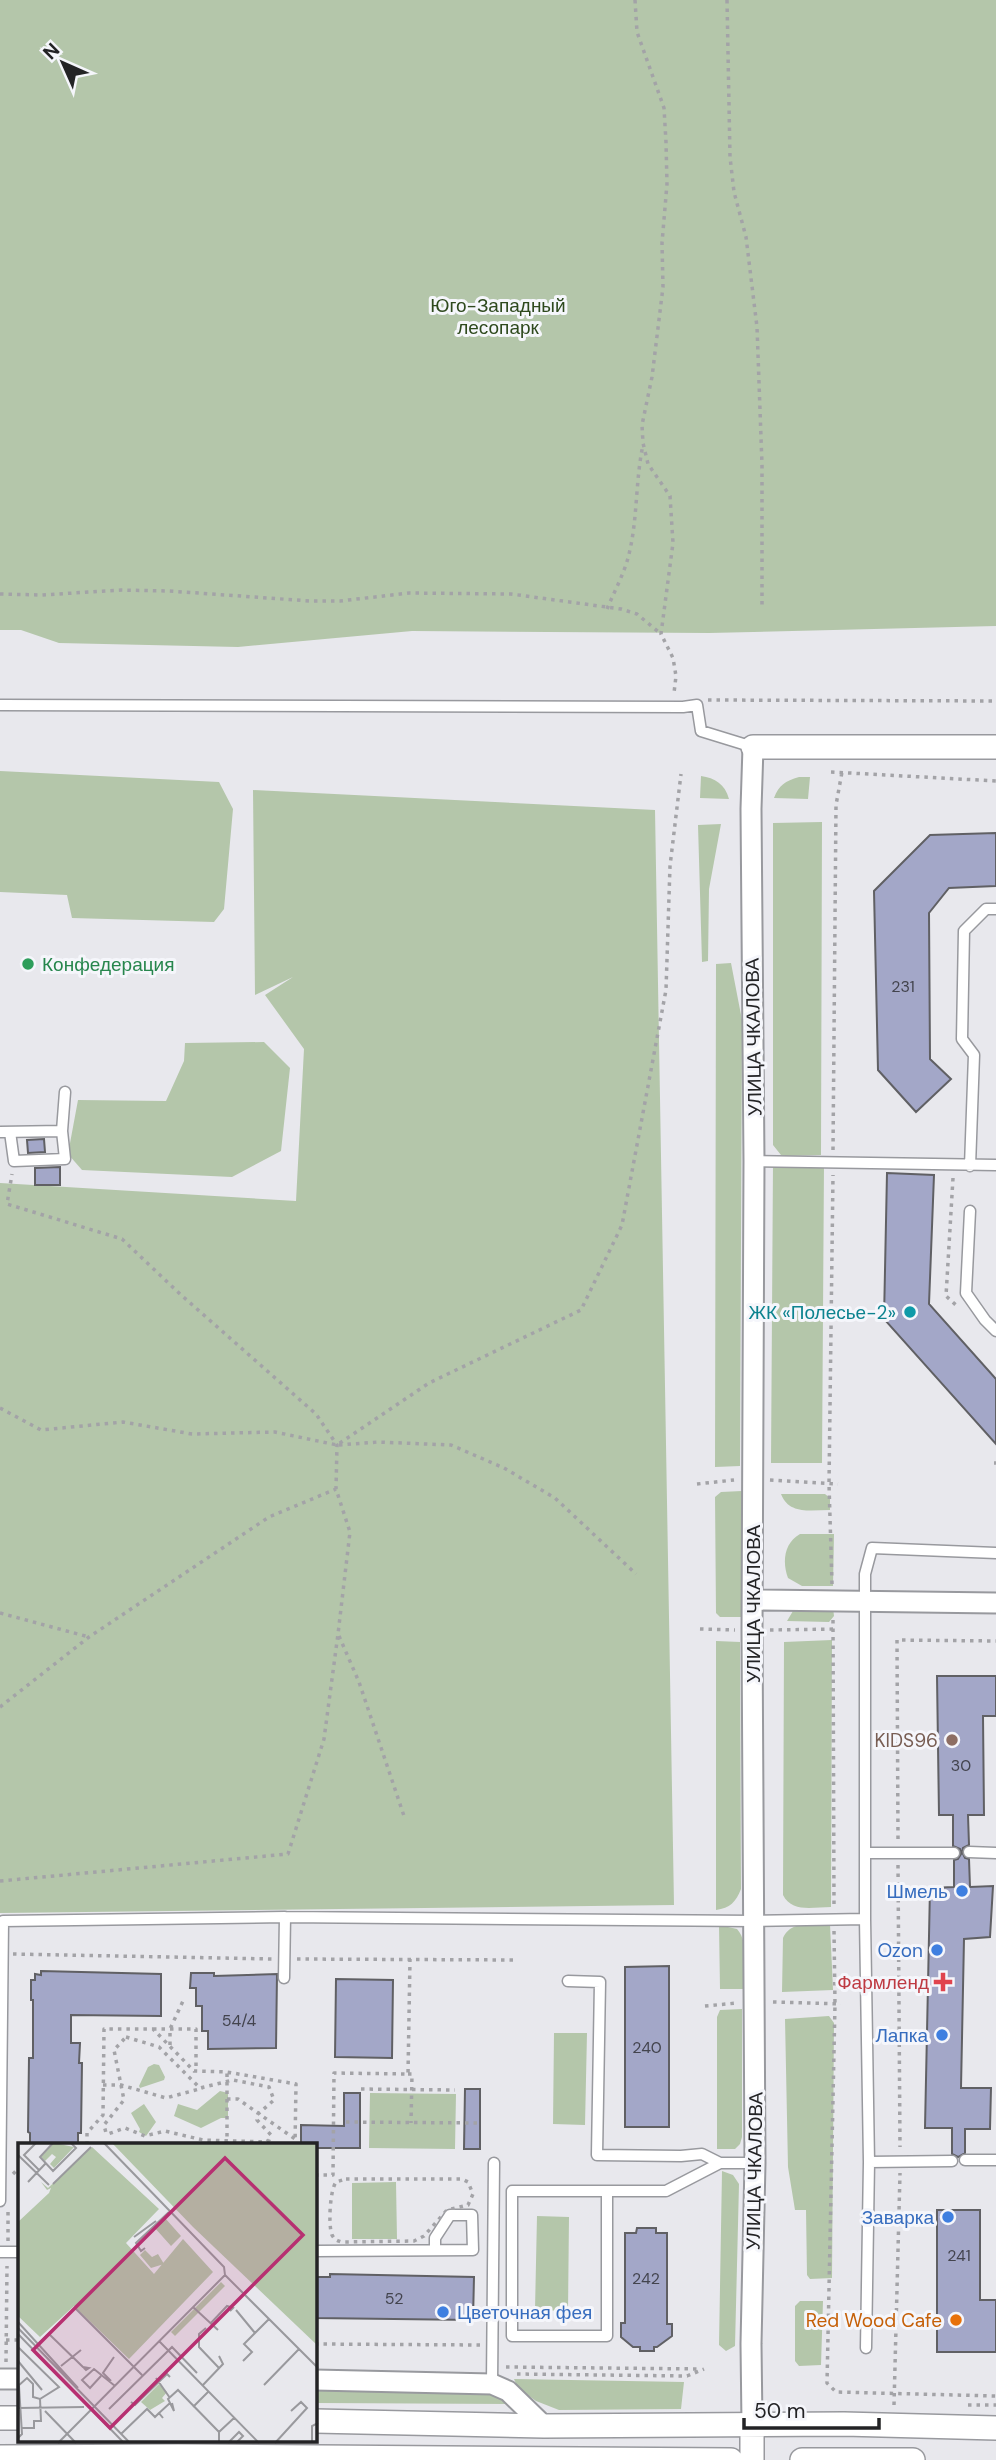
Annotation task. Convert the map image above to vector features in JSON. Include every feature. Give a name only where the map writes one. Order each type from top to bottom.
[{"type":"street","points":[[753,747],[996,747]]},
{"type":"street","name":"УЛИЦА ЧКАЛОВА","points":[[752,2460],[755,2163],[752,1600],[753,747]]},
{"type":"street","points":[[752,1600],[996,1603]]},
{"type":"street","points":[[317,2380],[492,2375],[544,2426]]},
{"type":"street","points":[[0,2379],[18,2379]]},
{"type":"street","points":[[0,2418],[18,2418]]},
{"type":"street","points":[[317,2421],[544,2426],[752,2424],[996,2428]]},
{"type":"street","points":[[0,2457],[731,2460]]},
{"type":"street","points":[[802,2460],[913,2460]]},
{"type":"lane","points":[[0,705],[697,705],[701,731],[753,747]]},
{"type":"lane","points":[[970,1166],[974,1055],[962,1039],[964,931],[986,909],[996,909]]},
{"type":"lane","points":[[62,1131],[5,1132],[14,1161],[65,1159],[62,1131],[65,1092]]},
{"type":"lane","points":[[754,1161],[996,1165]]},
{"type":"lane","points":[[970,1211],[966,1293],[996,1331]]},
{"type":"lane","points":[[866,2348],[869,2162],[865,1919],[865,1574],[872,1548],[996,1553]]},
{"type":"lane","points":[[865,1853],[954,1853]]},
{"type":"lane","points":[[969,1853],[996,1853]]},
{"type":"lane","points":[[0,2201],[4,1921],[285,1917],[754,1921],[865,1919]]},
{"type":"lane","points":[[284,1978],[285,1917]]},
{"type":"lane","points":[[568,1981],[600,1982],[597,2155],[702,2154],[720,2163],[755,2163]]},
{"type":"lane","points":[[965,2160],[996,2160]]},
{"type":"lane","points":[[869,2162],[952,2161]]},
{"type":"lane","points":[[492,2375],[494,2163]]},
{"type":"lane","points":[[607,2191],[607,2336],[512,2336],[512,2192],[607,2191],[666,2191],[720,2163]]},
{"type":"lane","points":[[317,2251],[472,2250],[472,2215],[450,2215],[435,2238],[435,2250]]},
{"type":"lane","points":[[0,2252],[18,2252]]},
{"type":"path","points":[[635,0],[637,32],[664,108],[666,142],[663,287],[652,377],[642,425],[648,464],[670,496],[673,521],[673,543],[662,634]]},
{"type":"path","points":[[727,0],[730,157],[734,191],[746,237],[757,327],[762,608]]},
{"type":"path","points":[[607,609],[628,556],[636,514],[638,467],[643,443]]},
{"type":"path","points":[[0,594],[157,590],[310,601],[341,601],[409,593],[511,594],[621,609],[637,614],[662,634],[673,658],[676,676],[674,697]]},
{"type":"path","points":[[697,701],[996,701]]},
{"type":"path","points":[[831,772],[996,781]]},
{"type":"path","points":[[337,1445],[429,1383],[581,1310],[622,1224],[666,990],[670,866],[681,775]]},
{"type":"path","points":[[0,1881],[288,1854],[324,1739],[350,1532],[336,1489],[337,1445],[316,1414],[122,1239],[7,1204],[14,1161]]},
{"type":"path","points":[[0,1408],[41,1430],[123,1422],[192,1434],[275,1432],[337,1445],[379,1442],[451,1445],[503,1468],[555,1498],[636,1574]]},
{"type":"path","points":[[0,1707],[89,1637],[269,1517],[336,1489]]},
{"type":"path","points":[[0,1613],[89,1637]]},
{"type":"path","points":[[338,1634],[359,1682],[404,1816]]},
{"type":"path","points":[[894,2405],[900,2162],[897,1640],[996,1642]]},
{"type":"path","points":[[11,1954],[285,1959],[518,1959]]},
{"type":"path","points":[[408,2074],[410,1958]]},
{"type":"path","points":[[170,2047],[170,2029],[183,2001]]},
{"type":"path","points":[[87,2143],[87,2133],[103,2115],[104,2029],[196,2029],[196,2071]]},
{"type":"path","points":[[153,2029],[196,2071],[227,2072],[296,2084],[295,2143]]},
{"type":"path","points":[[103,2085],[121,2085],[166,2098],[236,2080],[269,2087],[274,2100],[258,2114],[258,2123],[271,2134],[269,2140],[227,2143],[165,2132],[145,2136],[125,2127],[108,2134],[104,2125],[124,2101],[121,2085],[114,2050],[126,2037],[159,2048],[200,2088],[204,2088]]},
{"type":"path","points":[[227,2072],[227,2143]]},
{"type":"path","points":[[317,2175],[333,2175],[334,2073],[412,2074],[411,2123]]},
{"type":"path","points":[[361,2089],[455,2090]]},
{"type":"path","points":[[227,2099],[237,2099],[295,2139]]},
{"type":"path","points":[[346,2122],[479,2123]]},
{"type":"path","points":[[462,2179],[472,2187],[472,2200],[468,2205],[447,2210],[420,2239],[408,2242],[341,2242],[334,2238],[331,2231],[331,2190],[339,2181],[462,2179]]},
{"type":"path","points":[[6,2340],[18,2340]]},
{"type":"path","points":[[317,2344],[492,2345]]},
{"type":"path","points":[[492,2375],[704,2370],[687,2376]]},
{"type":"path","points":[[836,2392],[996,2396]]},
{"type":"green space","name":"Юго-Западный лесопарк","points":[[0,0],[996,0],[996,626],[709,633],[412,631],[238,647],[59,643],[21,630],[0,630]]},
{"type":"green space","points":[[0,771],[219,782],[233,809],[224,909],[214,922],[72,918],[67,895],[0,892]]},
{"type":"green space","points":[[701,776],[719,783],[729,799],[700,798]]},
{"type":"green space","points":[[799,777],[810,777],[808,799],[774,798],[783,784]]},
{"type":"green space","points":[[253,790],[655,810],[674,1905],[0,1913],[0,1183],[296,1201],[304,1049],[265,995],[293,977],[255,995]]},
{"type":"green space","points":[[822,822],[821,1155],[786,1156],[781,1155],[773,1145],[773,823]]},
{"type":"green space","points":[[721,824],[709,889],[708,961],[702,962],[698,825]]},
{"type":"green space","points":[[731,963],[742,1020],[740,1466],[715,1467],[716,964]]},
{"type":"green space","points":[[264,1042],[290,1068],[281,1151],[232,1177],[82,1170],[68,1154],[78,1100],[166,1101],[184,1061],[185,1043]]},
{"type":"green space","points":[[773,1164],[824,1164],[822,1463],[771,1463]]},
{"type":"green space","points":[[742,1491],[741,1617],[720,1617],[716,1613],[715,1497],[721,1492]]},
{"type":"green space","points":[[781,1494],[825,1494],[830,1498],[830,1510],[801,1510],[789,1505]]},
{"type":"green space","points":[[800,1534],[834,1534],[833,1586],[802,1586],[788,1578],[786,1553],[791,1542]]},
{"type":"green space","points":[[833,1608],[834,1616],[829,1622],[787,1621],[793,1611]]},
{"type":"green space","points":[[832,1640],[831,1907],[804,1908],[787,1901],[783,1895],[784,1642]]},
{"type":"green space","points":[[716,1641],[740,1642],[741,1889],[732,1904],[716,1910]]},
{"type":"green space","points":[[830,1924],[833,1990],[782,1992],[783,1938],[787,1932],[797,1926]]},
{"type":"green space","points":[[719,1925],[737,1929],[744,1942],[744,1989],[720,1989]]},
{"type":"green space","points":[[742,2009],[742,2137],[735,2149],[717,2149],[717,2017],[720,2010]]},
{"type":"green space","points":[[829,2016],[834,2023],[832,2278],[810,2279],[807,2275],[806,2210],[795,2210],[788,2167],[785,2019]]},
{"type":"green space","points":[[554,2033],[587,2033],[585,2125],[553,2124]]},
{"type":"green space","points":[[159,2065],[164,2080],[140,2088],[148,2067]]},
{"type":"green space","points":[[220,2091],[228,2093],[228,2118],[221,2118],[201,2128],[174,2116],[178,2104],[197,2110]]},
{"type":"green space","points":[[370,2093],[456,2094],[455,2149],[369,2148]]},
{"type":"green space","points":[[144,2104],[156,2122],[146,2136],[139,2132],[131,2113]]},
{"type":"green space","points":[[722,2171],[733,2175],[739,2184],[735,2346],[726,2351],[719,2345]]},
{"type":"green space","points":[[396,2182],[397,2239],[352,2239],[352,2183]]},
{"type":"green space","points":[[537,2216],[569,2217],[568,2311],[535,2310]]},
{"type":"green space","points":[[800,2301],[823,2301],[821,2365],[799,2366],[795,2361],[795,2306]]},
{"type":"green space","points":[[514,2379],[684,2382],[681,2409],[559,2410],[536,2401],[518,2388]]},
{"type":"green space","points":[[317,2387],[486,2388],[513,2404],[317,2403]]},
{"type":"building","points":[[996,833],[996,886],[949,888],[929,913],[930,1059],[951,1079],[916,1112],[878,1070],[874,891],[930,835]]},
{"type":"building","points":[[44,1139],[45,1152],[28,1153],[27,1140]]},
{"type":"building","points":[[60,1167],[60,1185],[35,1185],[35,1168]]},
{"type":"building","name":"ЖК «Полесье-2»","points":[[887,1173],[934,1175],[929,1304],[996,1379],[996,1444],[884,1319]]},
{"type":"building","points":[[937,1676],[996,1676],[996,1716],[983,1716],[984,1815],[968,1815],[969,1845],[963,1848],[962,1852],[965,1858],[969,1859],[970,1887],[993,1886],[990,1937],[964,1939],[961,2088],[991,2088],[990,2129],[965,2129],[965,2153],[958,2157],[952,2154],[952,2128],[925,2128],[930,1888],[954,1887],[954,1860],[961,1854],[960,1849],[953,1846],[953,1815],[939,1815]]},
{"type":"building","points":[[669,1966],[669,2127],[625,2127],[625,1967]]},
{"type":"building","points":[[41,1971],[161,1974],[161,2016],[71,2015],[71,2043],[80,2043],[79,2063],[82,2063],[81,2133],[78,2133],[78,2143],[30,2143],[29,2058],[33,2058],[31,1980],[35,1980],[35,1974],[41,1975]]},
{"type":"building","points":[[191,1973],[214,1973],[214,1976],[277,1974],[276,2048],[208,2049],[208,2031],[202,2031],[202,2006],[196,2006],[196,1988],[190,1988]]},
{"type":"building","points":[[336,1979],[393,1980],[392,2058],[335,2057]]},
{"type":"building","points":[[465,2089],[480,2089],[480,2149],[464,2149]]},
{"type":"building","points":[[344,2093],[360,2093],[360,2148],[317,2148],[317,2143],[301,2143],[301,2125],[344,2126]]},
{"type":"building","points":[[937,2210],[980,2210],[980,2300],[996,2300],[996,2352],[937,2352]]},
{"type":"building","points":[[637,2228],[656,2228],[656,2233],[667,2233],[667,2324],[672,2324],[672,2336],[654,2347],[654,2351],[640,2351],[640,2347],[633,2347],[621,2337],[621,2323],[625,2323],[625,2233],[636,2233]]},
{"type":"building","points":[[330,2274],[474,2277],[473,2320],[317,2318],[317,2277],[330,2277]]},
{"type":"place","name":"Конфедерация","points":[[28,964]]},
{"type":"place","name":"ЖК «Полесье-2»","points":[[910,1312]]},
{"type":"place","name":"KIDS96","points":[[952,1740]]},
{"type":"place","name":"Шмель","points":[[962,1891]]},
{"type":"place","name":"Ozon","points":[[937,1950]]},
{"type":"place","name":"Фармленд","points":[[943,1982]]},
{"type":"place","name":"Лапка","points":[[942,2035]]},
{"type":"place","name":"Заварка","points":[[948,2217]]},
{"type":"place","name":"Цветочная фея","points":[[443,2312]]},
{"type":"place","name":"Red Wood Cafe","points":[[956,2320]]}]
